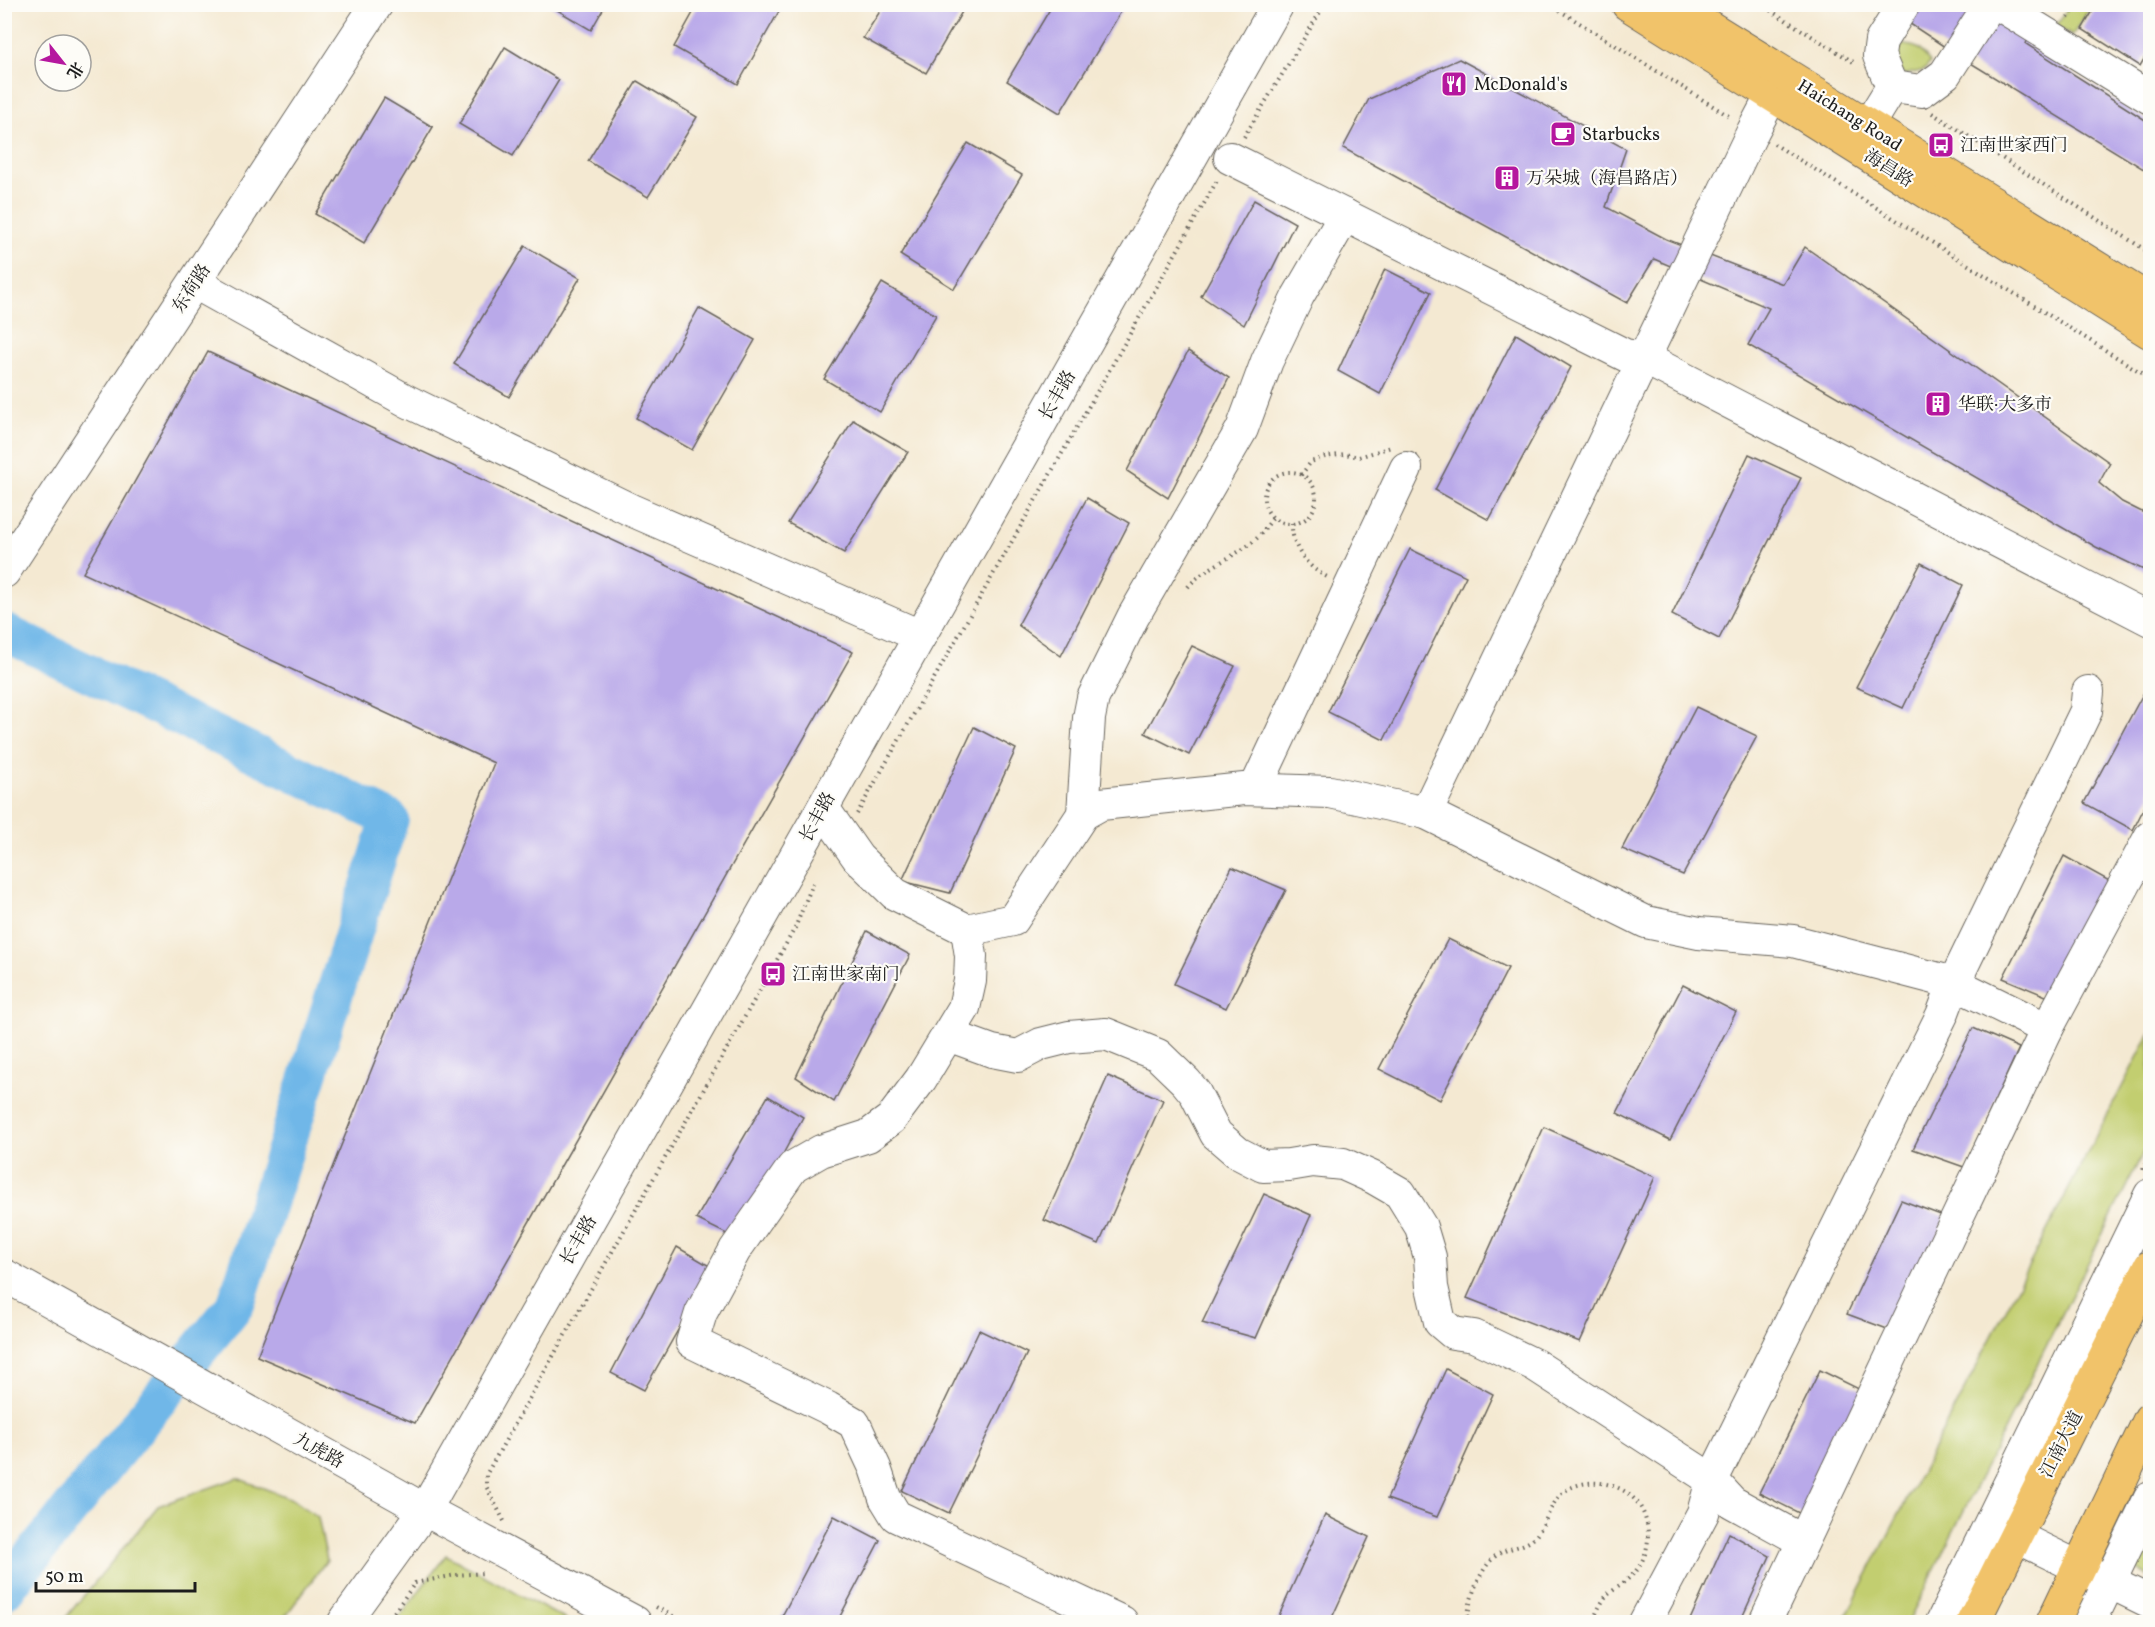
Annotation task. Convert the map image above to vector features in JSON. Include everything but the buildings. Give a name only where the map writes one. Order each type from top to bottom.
[{"type":"main road","name":"海昌路","points":[[1628,4],[1778,85],[2151,332]]},
{"type":"main road","name":"Haichang Road","points":[[1672,4],[1778,85],[1868,126],[2151,301]]},
{"type":"main road","name":"江南大道","points":[[1973,1623],[2151,1267]]},
{"type":"main road","points":[[2053,1623],[2151,1419]]},
{"type":"street","name":"东荷路","points":[[12,562],[377,4]]},
{"type":"street","name":"长丰路","points":[[344,1623],[425,1510],[1278,4]]},
{"type":"street","points":[[1892,87],[1879,56],[1881,41],[1904,4]]},
{"type":"street","points":[[1892,87],[1922,91],[1945,74],[1990,4]]},
{"type":"street","points":[[1998,4],[2151,98]]},
{"type":"street","points":[[1426,813],[1753,131],[1778,85]]},
{"type":"street","points":[[1868,126],[1892,87]]},
{"type":"street","points":[[1230,158],[1625,355],[1644,358],[2151,620]]},
{"type":"street","points":[[1083,814],[1089,718],[1093,698],[1133,617],[1242,429],[1267,361],[1298,296],[1345,215]]},
{"type":"street","points":[[195,283],[407,401],[631,510],[920,636]]},
{"type":"street","points":[[1255,789],[1406,468]]},
{"type":"street","points":[[1646,1623],[1702,1513],[1712,1480],[1942,1015],[1954,983],[2086,711],[2088,692]]},
{"type":"street","points":[[823,808],[858,858],[895,894],[967,930],[1013,920],[1083,814],[1101,804],[1255,789],[1330,792],[1426,813],[1646,921],[1699,933],[1793,941],[1954,983],[2047,1029]]},
{"type":"street","points":[[1765,1623],[2047,1029],[2151,837]]},
{"type":"street","points":[[967,930],[971,956],[970,981],[964,1008],[921,1079],[891,1119],[868,1136],[821,1151],[793,1167],[735,1250],[701,1313],[692,1342],[855,1423],[875,1468],[885,1498],[896,1516],[1122,1623]]},
{"type":"street","points":[[948,1035],[993,1051],[1018,1056],[1041,1044],[1069,1037],[1106,1034],[1158,1055],[1195,1093],[1216,1134],[1238,1153],[1263,1166],[1313,1161],[1343,1164],[1400,1193],[1421,1227],[1430,1257],[1432,1287],[1440,1322],[1453,1333],[1474,1336],[1535,1365],[1712,1480],[1732,1502],[1803,1541]]},
{"type":"street","points":[[1942,1623],[2151,1195]]},
{"type":"street","name":"九虎路","points":[[4,1275],[425,1510],[644,1614]]},
{"type":"street","points":[[2090,1623],[2151,1498]]},
{"type":"street","points":[[2015,1536],[2151,1602]]},
{"type":"path","points":[[841,834],[860,811],[1230,158],[1325,4]]},
{"type":"path","points":[[1549,4],[2151,378]]},
{"type":"path","points":[[1760,4],[1857,64]]},
{"type":"path","points":[[1932,113],[2151,253]]},
{"type":"path","points":[[1301,475],[1311,462],[1345,454],[1359,457],[1374,454],[1388,447],[1397,448],[1406,468]]},
{"type":"path","points":[[1287,472],[1301,475],[1311,482],[1316,499],[1310,514],[1292,523],[1280,522],[1273,518],[1265,504],[1266,487],[1279,474],[1287,472]]},
{"type":"path","points":[[1188,587],[1198,575],[1256,539],[1273,518]]},
{"type":"path","points":[[1292,523],[1291,534],[1305,561],[1313,569],[1349,589]]},
{"type":"path","points":[[509,1525],[502,1520],[486,1486],[486,1475],[795,928],[816,873]]},
{"type":"path","points":[[1468,1623],[1473,1591],[1494,1556],[1520,1547],[1534,1538],[1555,1502],[1566,1491],[1598,1483],[1615,1485],[1632,1496],[1643,1512],[1649,1534],[1645,1559],[1630,1578],[1608,1593],[1596,1612],[1593,1623]]},
{"type":"path","points":[[387,1623],[415,1583],[456,1575],[488,1573]]},
{"type":"path","points":[[644,1614],[684,1623]]},
{"type":"green space","points":[[2064,5],[2092,5],[2072,36],[2056,26],[2068,8]]},
{"type":"green space","points":[[1901,44],[1921,51],[1930,62],[1925,70],[1904,75],[1898,70],[1895,53]]},
{"type":"green space","points":[[2150,1033],[2150,1139],[1908,1622],[1843,1622]]},
{"type":"green space","points":[[237,1478],[292,1499],[318,1517],[327,1560],[281,1622],[62,1622],[158,1506]]},
{"type":"green space","points":[[2150,1534],[2150,1577],[2133,1567]]},
{"type":"green space","points":[[446,1555],[570,1622],[396,1622]]},
{"type":"waterway","points":[[4,632],[390,819],[236,1304],[4,1591]]},
{"type":"place","name":"McDonald's","points":[[1454,84]]},
{"type":"place","name":"Starbucks","points":[[1563,134]]},
{"type":"place","name":"江南世家西门","points":[[1941,145]]},
{"type":"place","name":"万朵城（海昌路店）","points":[[1507,178]]},
{"type":"place","name":"华联·大多市","points":[[1938,404]]},
{"type":"place","name":"江南世家南门","points":[[773,974]]}]
